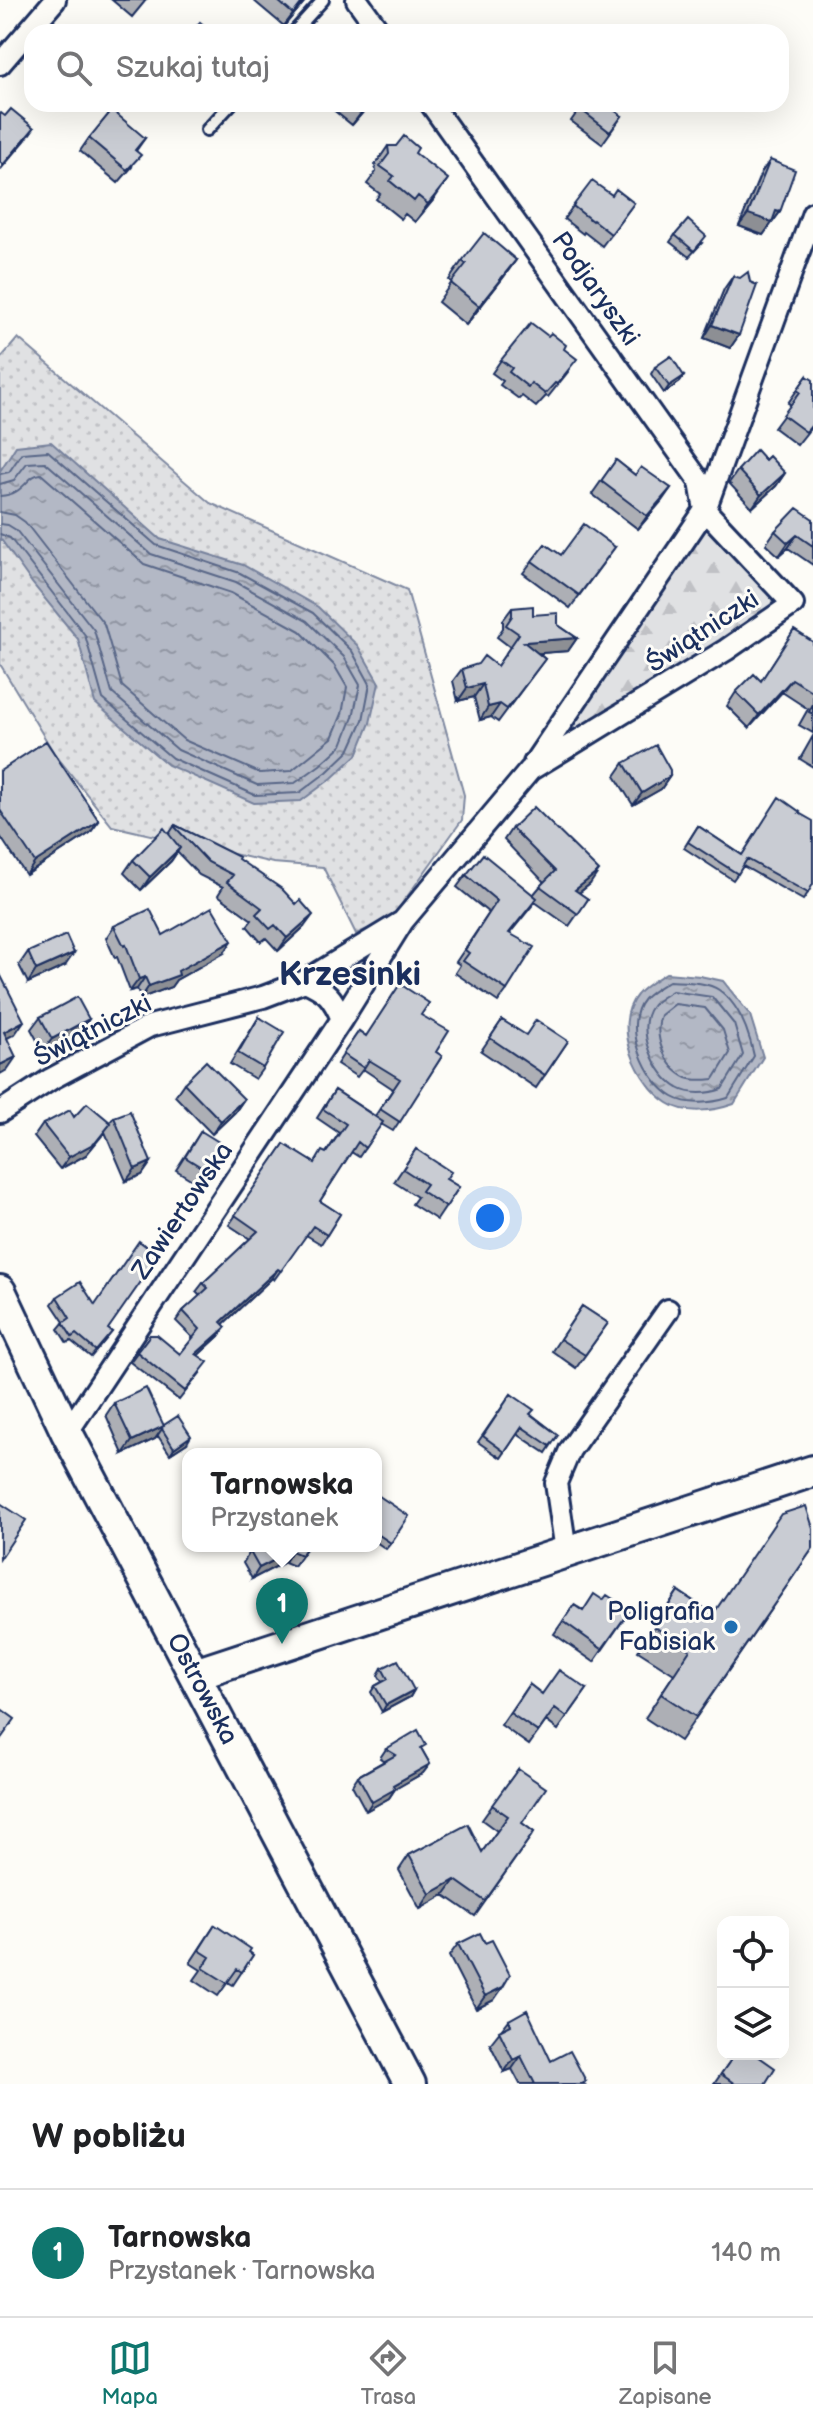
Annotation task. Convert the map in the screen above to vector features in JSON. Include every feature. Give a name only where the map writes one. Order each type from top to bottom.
[{"type":"street","points":[[34,24],[55,0]]},
{"type":"street","points":[[357,0],[374,24]]},
{"type":"street","points":[[0,64],[24,36]]},
{"type":"street","name":"Podjaryszki","points":[[437,112],[700,482],[705,510]]},
{"type":"street","name":"Świątniczki","points":[[342,1019],[403,921],[530,770],[705,510],[813,213]]},
{"type":"street","name":"Świątniczki","points":[[530,770],[803,604],[705,510]]},
{"type":"street","name":"Świątniczki","points":[[0,1112],[51,1079],[150,1026],[263,997],[305,981],[403,921]]},
{"type":"street","points":[[305,981],[334,1000],[342,1019]]},
{"type":"street","name":"Zawiertowska","points":[[67,1433],[342,1019]]},
{"type":"street","name":"Ostrowska","points":[[0,1291],[67,1433],[410,2084]]},
{"type":"street","points":[[566,1551],[556,1483],[561,1469],[570,1450],[668,1310]]},
{"type":"street","points":[[195,1674],[813,1471]]},
{"type":"lane","points":[[301,24],[323,0]]},
{"type":"lane","points":[[207,130],[224,112]]},
{"type":"green space","points":[[18,338],[210,503],[407,590],[464,795],[462,820],[391,919],[356,934],[323,867],[273,863],[112,826],[54,753],[0,664],[0,359]]},
{"type":"green space","points":[[707,525],[775,592],[768,616],[558,740]]},
{"type":"water","points":[[51,442],[160,539],[243,565],[318,607],[358,646],[379,683],[370,723],[357,755],[332,778],[301,801],[254,803],[168,765],[95,703],[78,639],[0,538],[0,471],[16,446]]},
{"type":"water","points":[[666,973],[723,981],[750,1015],[763,1057],[734,1104],[700,1111],[675,1107],[657,1094],[638,1069],[627,1038],[630,1008],[640,992]]},
{"type":"building","points":[[277,0],[304,0],[293,14]]},
{"type":"building","points":[[11,109],[34,128],[3,165],[0,162],[0,114],[5,116]]},
{"type":"building","points":[[110,112],[114,112],[145,138],[135,150],[141,155],[127,170],[89,138]]},
{"type":"building","points":[[584,112],[617,112],[622,116],[610,132]]},
{"type":"building","points":[[404,136],[418,148],[415,153],[448,179],[428,204],[418,196],[414,201],[390,181],[394,176],[380,166],[389,154],[388,146],[396,146]]},
{"type":"building","points":[[770,160],[795,170],[780,212],[776,211],[772,222],[748,214]]},
{"type":"building","points":[[592,181],[612,195],[616,189],[634,203],[611,234],[573,206]]},
{"type":"building","points":[[688,220],[706,236],[694,251],[675,235]]},
{"type":"building","points":[[484,233],[516,260],[479,306],[451,283],[466,264],[462,261]]},
{"type":"building","points":[[748,272],[750,282],[757,285],[739,335],[712,325],[733,276],[740,278]]},
{"type":"building","points":[[531,323],[548,336],[551,333],[577,359],[545,394],[531,383],[528,387],[509,372],[512,368],[501,360]]},
{"type":"building","points":[[671,356],[684,376],[669,386],[655,367]]},
{"type":"building","points":[[807,376],[813,380],[813,424],[806,432],[783,415],[800,392],[797,390]]},
{"type":"building","points":[[756,450],[765,460],[769,456],[785,473],[761,495],[738,470]]},
{"type":"building","points":[[616,460],[635,475],[641,467],[671,488],[647,516],[601,481]]},
{"type":"building","points":[[797,508],[813,519],[813,546],[797,535],[788,543],[775,531]]},
{"type":"building","points":[[584,524],[615,547],[579,595],[532,561],[545,544],[561,555]]},
{"type":"building","points":[[533,606],[533,615],[558,613],[558,625],[577,638],[524,642],[545,659],[507,709],[500,704],[488,707],[483,684],[467,688],[462,669],[478,664],[484,656],[497,666],[519,634],[506,625],[512,616],[512,608]]},
{"type":"building","points":[[794,630],[813,642],[813,692],[792,679],[759,715],[736,692],[754,674],[761,681]]},
{"type":"building","points":[[46,741],[99,821],[35,862],[0,810],[0,771]]},
{"type":"building","points":[[656,745],[670,770],[670,776],[642,793],[624,763]]},
{"type":"building","points":[[779,797],[813,821],[813,884],[808,893],[747,859],[738,874],[688,842],[698,826],[742,855]]},
{"type":"building","points":[[534,807],[599,871],[575,890],[588,899],[578,914],[540,886],[555,871],[512,828]]},
{"type":"building","points":[[175,825],[239,857],[282,889],[296,904],[300,900],[313,915],[287,938],[275,925],[270,929],[256,914],[262,908],[227,882],[233,875],[208,862]]},
{"type":"building","points":[[164,828],[180,848],[150,877],[133,860]]},
{"type":"building","points":[[483,854],[537,898],[509,933],[534,947],[507,990],[463,961],[469,953],[465,950],[497,901],[466,875]]},
{"type":"building","points":[[212,907],[232,941],[178,971],[179,975],[149,986],[145,977],[139,979],[126,945],[114,926],[150,909],[163,935]]},
{"type":"building","points":[[66,935],[74,953],[36,970],[28,952]]},
{"type":"building","points":[[0,977],[24,1021],[4,1032],[16,1057],[0,1065]]},
{"type":"building","points":[[400,984],[429,1003],[421,1015],[449,1031],[436,1052],[442,1056],[400,1122],[380,1109],[400,1079],[369,1060],[364,1068],[343,1054],[359,1031],[366,1036]]},
{"type":"building","points":[[77,997],[89,1019],[52,1039],[40,1017]]},
{"type":"building","points":[[259,1017],[284,1032],[263,1068],[238,1053]]},
{"type":"building","points":[[502,1020],[526,1035],[536,1020],[568,1041],[545,1075],[490,1038]]},
{"type":"building","points":[[206,1061],[244,1099],[221,1121],[184,1083]]},
{"type":"building","points":[[335,1090],[383,1122],[365,1148],[358,1142],[320,1201],[340,1214],[327,1235],[313,1226],[281,1271],[278,1269],[221,1322],[226,1327],[196,1354],[208,1362],[185,1391],[137,1352],[150,1335],[157,1335],[180,1354],[200,1329],[183,1311],[208,1288],[203,1283],[258,1231],[235,1215],[284,1144],[315,1163],[346,1124],[323,1109]]},
{"type":"building","points":[[87,1103],[111,1123],[95,1143],[69,1157],[43,1124],[70,1110],[74,1117]]},
{"type":"building","points":[[130,1111],[151,1162],[135,1169],[114,1117]]},
{"type":"building","points":[[201,1131],[222,1144],[206,1170],[185,1157]]},
{"type":"building","points":[[416,1149],[451,1172],[446,1179],[459,1187],[446,1207],[421,1191],[426,1184],[403,1169]]},
{"type":"building","points":[[139,1241],[159,1256],[108,1329],[112,1332],[96,1351],[76,1334],[72,1337],[63,1323],[70,1318],[57,1297],[80,1282],[95,1305]]},
{"type":"building","points":[[582,1306],[608,1323],[585,1355],[560,1339]]},
{"type":"building","points":[[146,1388],[164,1426],[132,1441],[114,1403]]},
{"type":"building","points":[[511,1394],[534,1410],[530,1414],[558,1435],[550,1446],[522,1427],[505,1452],[483,1436]]},
{"type":"building","points":[[178,1416],[191,1436],[174,1448],[162,1429]]},
{"type":"building","points":[[382,1498],[409,1516],[391,1543],[382,1537]]},
{"type":"building","points":[[0,1503],[26,1520],[0,1559]]},
{"type":"building","name":"Poligrafia Fabisiak","points":[[806,1506],[813,1528],[813,1548],[696,1717],[661,1694],[690,1650],[655,1627],[678,1591],[713,1614],[781,1514]]},
{"type":"building","points":[[250,1552],[290,1552],[259,1568]]},
{"type":"building","points":[[594,1594],[603,1600],[607,1595],[630,1610],[602,1649],[563,1621],[574,1605],[583,1611]]},
{"type":"building","points":[[398,1660],[414,1690],[386,1705],[375,1686],[388,1679],[382,1668]]},
{"type":"building","points":[[559,1670],[587,1689],[567,1717],[555,1708],[538,1732],[510,1713],[529,1684],[542,1694]]},
{"type":"building","points":[[0,1708],[15,1719],[0,1740]]},
{"type":"building","points":[[418,1730],[426,1745],[421,1748],[430,1764],[393,1785],[395,1789],[372,1802],[358,1776],[396,1755],[386,1749]]},
{"type":"building","points":[[518,1769],[546,1788],[522,1823],[534,1832],[485,1901],[455,1880],[430,1894],[409,1855],[468,1824],[482,1852],[508,1816],[492,1805]]},
{"type":"building","points":[[215,1925],[251,1949],[249,1952],[253,1955],[242,1972],[237,1969],[227,1983],[203,1968],[210,1957],[199,1950]]},
{"type":"building","points":[[480,1933],[485,1943],[492,1940],[510,1975],[503,1987],[485,1996],[458,1944]]},
{"type":"building","points":[[527,2010],[551,2061],[570,2051],[586,2081],[580,2084],[535,2084],[521,2056],[513,2060],[499,2031],[511,2025],[509,2020]]},
{"type":"building","points":[[731,2060],[764,2060],[775,2068],[765,2084],[735,2084],[721,2074]]},
{"type":"place","name":"Poligrafia Fabisiak","points":[[731,1627]]},
{"type":"place","name":"Tarnowska","points":[[282,1644]]},
{"type":"district","name":"Krzesinki","points":[[350,974]]}]
